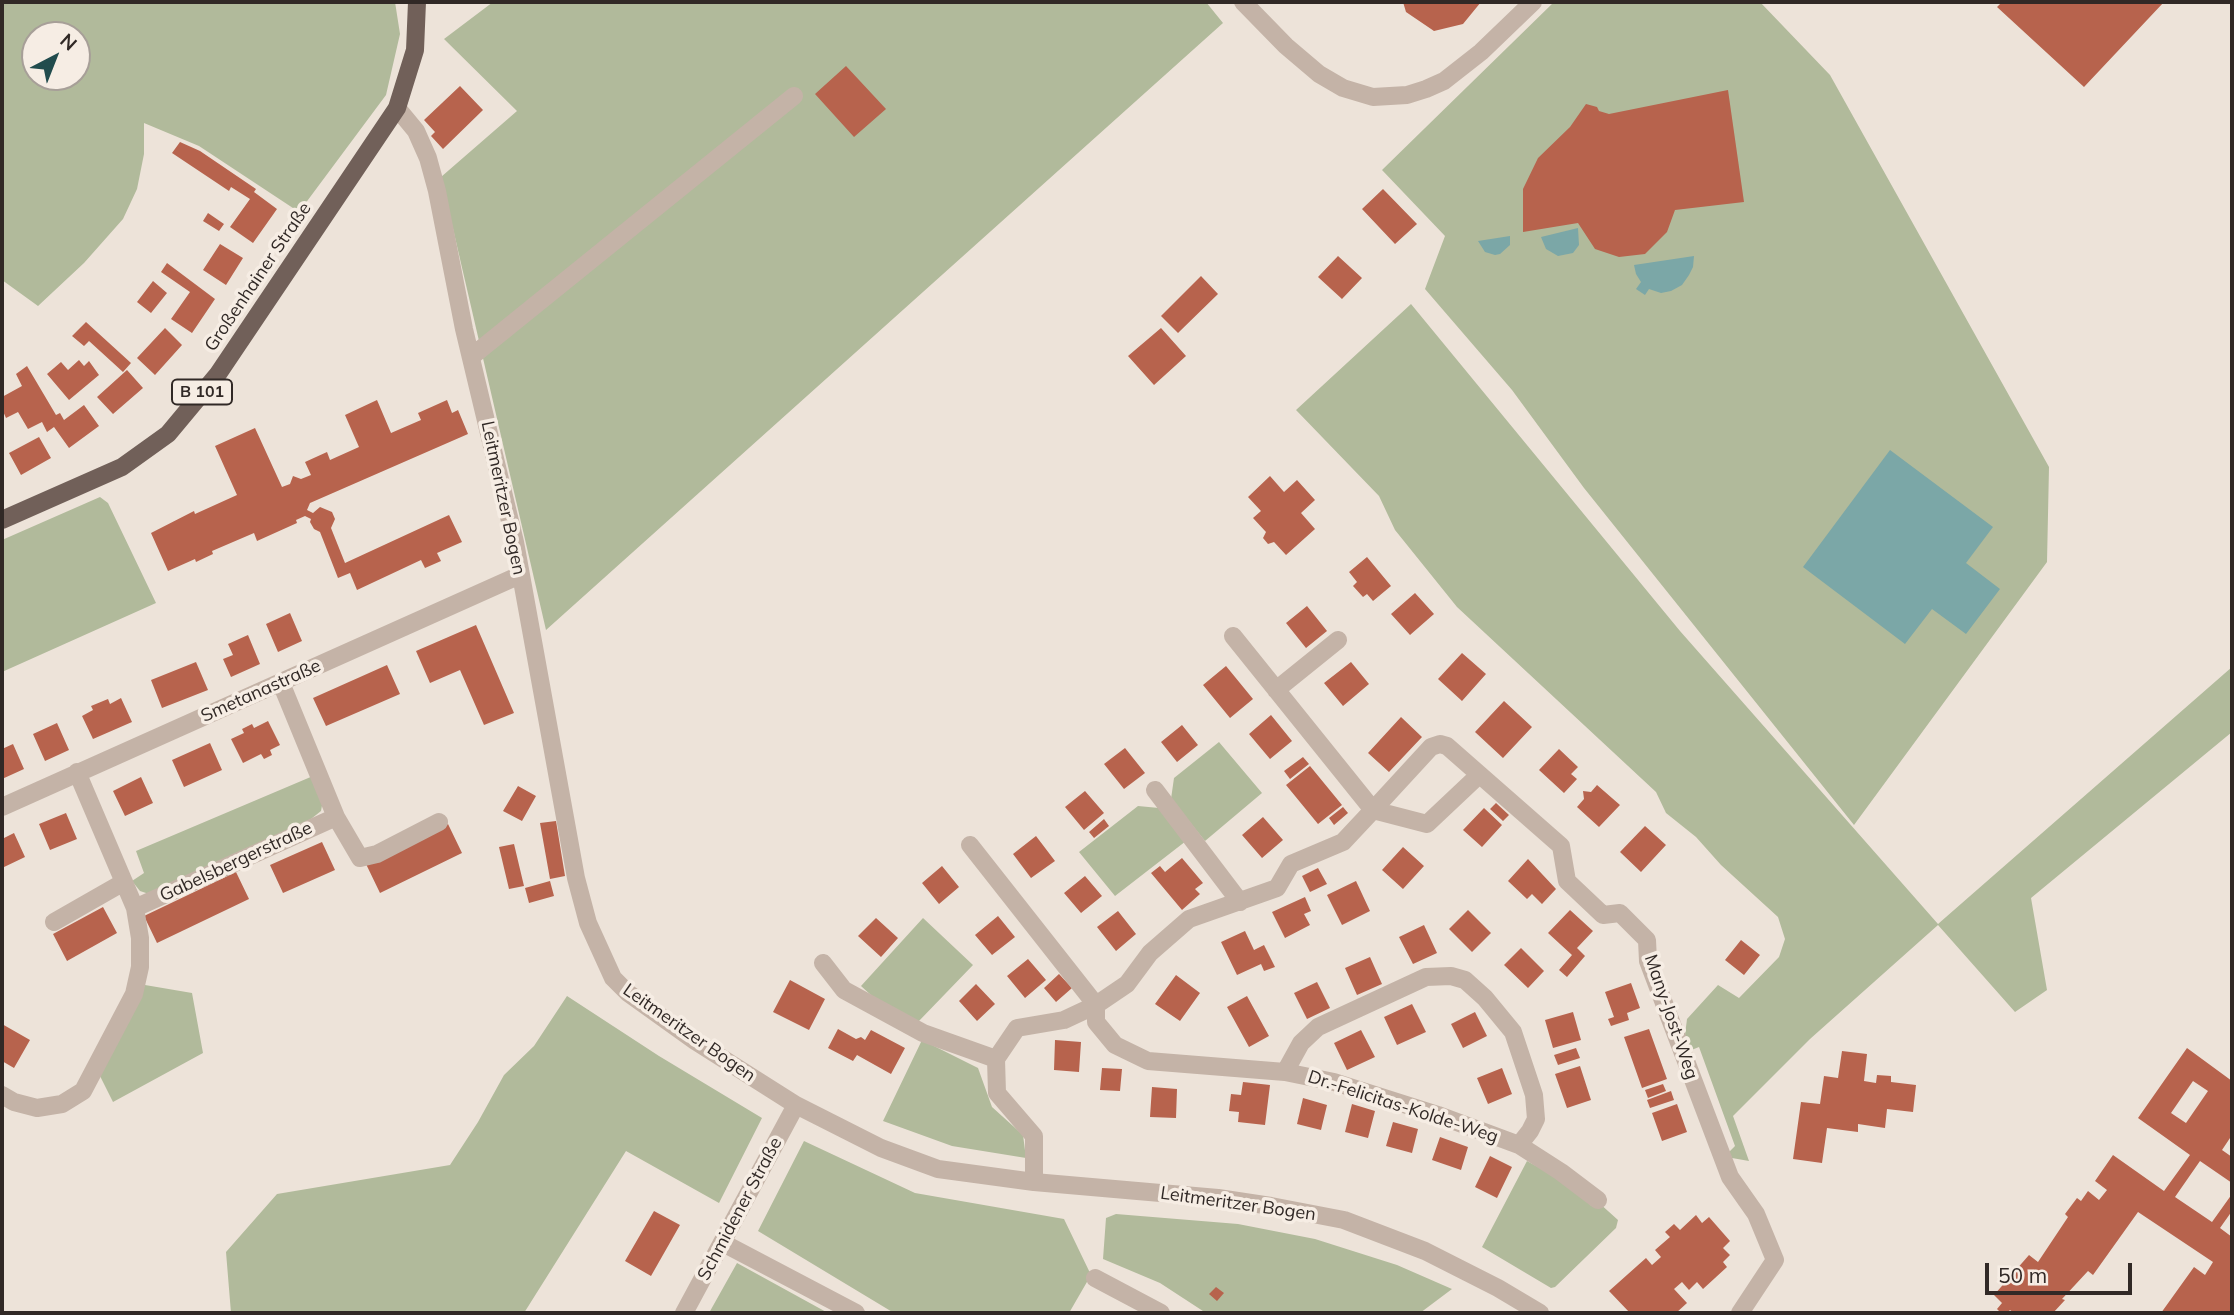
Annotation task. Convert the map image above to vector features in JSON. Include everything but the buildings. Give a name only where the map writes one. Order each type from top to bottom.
[{"type":"main road","name":"Großenhainer Straße","points":[[2,520],[122,467],[168,433],[218,374],[397,108],[415,50],[417,2]]},
{"type":"street","points":[[1243,2],[1286,46],[1319,74],[1343,88],[1373,97],[1407,95],[1444,81],[1481,52],[1533,2]]},
{"type":"street","points":[[471,358],[794,96]]},
{"type":"street","name":"Leitmeritzer Bogen","points":[[397,108],[416,131],[428,158],[437,191],[471,358],[515,542],[576,878],[588,923],[603,962],[613,978],[628,993],[695,1041],[796,1105],[881,1148],[938,1169],[1034,1182],[1218,1198],[1344,1220],[1425,1251],[1540,1313]]},
{"type":"street","name":"Smetanastraße","points":[[2,807],[520,575]]},
{"type":"street","points":[[1233,636],[1373,810],[1427,824],[1479,775]]},
{"type":"street","points":[[1276,690],[1338,640]]},
{"type":"street","points":[[281,683],[336,817],[360,858],[377,854],[439,822]]},
{"type":"street","name":"Many-Jost-Weg","points":[[996,1059],[1017,1028],[1064,1020],[1096,1005],[1127,984],[1150,953],[1189,919],[1278,888],[1291,863],[1343,842],[1431,747],[1440,744],[1447,746],[1561,846],[1567,881],[1603,915],[1620,913],[1647,940],[1648,961],[1730,1177],[1756,1214],[1775,1260],[1740,1313]]},
{"type":"street","points":[[2,1095],[14,1102],[37,1108],[62,1104],[83,1091],[134,994],[140,967],[141,938],[135,908],[77,772]]},
{"type":"street","points":[[1155,790],[1240,902]]},
{"type":"street","name":"Gabelsbergerstraße","points":[[135,908],[336,817]]},
{"type":"street","name":"Dr.-Felicitas-Kolde-Weg","points":[[970,845],[1096,1005],[1096,1022],[1115,1045],[1148,1061],[1286,1072],[1334,1082],[1438,1115],[1519,1145],[1598,1200]]},
{"type":"street","points":[[54,922],[124,882]]},
{"type":"street","points":[[823,963],[844,990],[923,1033],[996,1059],[997,1093],[1034,1136],[1034,1182]]},
{"type":"street","name":"Dr.-Felicitas-Kolde-Weg","points":[[1286,1072],[1301,1043],[1318,1027],[1426,977],[1451,976],[1465,981],[1485,998],[1513,1032],[1534,1095],[1536,1119],[1519,1145]]},
{"type":"street","name":"Schmidener Straße","points":[[684,1313],[796,1105]]},
{"type":"street","points":[[723,1243],[856,1313]]},
{"type":"street","points":[[1095,1278],[1161,1313]]},
{"type":"green space","points":[[2,2],[395,2],[400,34],[386,95],[299,212],[199,146],[144,123],[144,154],[137,189],[123,219],[84,263],[38,306],[2,280]]},
{"type":"green space","points":[[493,2],[1206,2],[1223,23],[546,630],[441,177],[517,111],[444,39]]},
{"type":"green space","points":[[1554,2],[1760,2],[1830,75],[2049,467],[2047,562],[1854,825],[1584,488],[1512,390],[1425,289],[1445,236],[1382,170]]},
{"type":"green space","points":[[1411,304],[1680,631],[1938,924],[2232,667],[2232,732],[2031,898],[2047,990],[2015,1012],[1938,925],[1810,1039],[1733,1116],[1749,1161],[1732,1158],[1729,1152],[1735,1146],[1699,1047],[1689,1051],[1685,1035],[1687,1019],[1718,985],[1739,998],[1779,957],[1785,939],[1778,917],[1721,865],[1696,837],[1666,813],[1656,792],[1457,607],[1395,530],[1379,496],[1296,410]]},
{"type":"green space","points":[[100,497],[108,503],[156,603],[2,672],[2,540]]},
{"type":"green space","points":[[1219,742],[1262,793],[1205,841],[1171,799],[1174,778]]},
{"type":"green space","points":[[313,776],[323,800],[321,811],[311,819],[149,894],[140,891],[132,881],[144,873],[136,851]]},
{"type":"green space","points":[[1138,806],[1159,808],[1186,841],[1115,896],[1079,852]]},
{"type":"green space","points":[[923,918],[973,965],[918,1022],[873,997],[861,986]]},
{"type":"green space","points":[[145,985],[192,993],[203,1053],[113,1102],[99,1074]]},
{"type":"green space","points":[[567,996],[762,1118],[719,1203],[626,1151],[524,1313],[231,1313],[226,1252],[277,1194],[450,1165],[504,1075],[534,1046]]},
{"type":"green space","points":[[922,1040],[978,1068],[992,1107],[1023,1135],[1026,1158],[952,1146],[883,1121]]},
{"type":"green space","points":[[804,1141],[915,1193],[1064,1219],[1091,1275],[1069,1313],[894,1313],[758,1231]]},
{"type":"green space","points":[[1527,1161],[1560,1179],[1593,1207],[1598,1202],[1618,1220],[1616,1228],[1551,1288],[1482,1247]]},
{"type":"green space","points":[[1116,1214],[1238,1224],[1315,1239],[1397,1265],[1452,1289],[1420,1313],[1206,1313],[1160,1283],[1103,1259],[1106,1218]]},
{"type":"green space","points":[[737,1263],[828,1313],[709,1313]]},
{"type":"water","points":[[1578,228],[1579,245],[1573,253],[1558,256],[1546,249],[1541,237]]},
{"type":"water","points":[[1510,236],[1510,245],[1495,255],[1485,252],[1478,241]]},
{"type":"water","points":[[1694,256],[1693,267],[1682,285],[1661,293],[1649,289],[1645,295],[1636,289],[1641,282],[1634,265]]},
{"type":"water","points":[[1890,450],[1993,527],[1966,563],[2000,589],[1966,634],[1932,609],[1905,644],[1803,567]]}]
